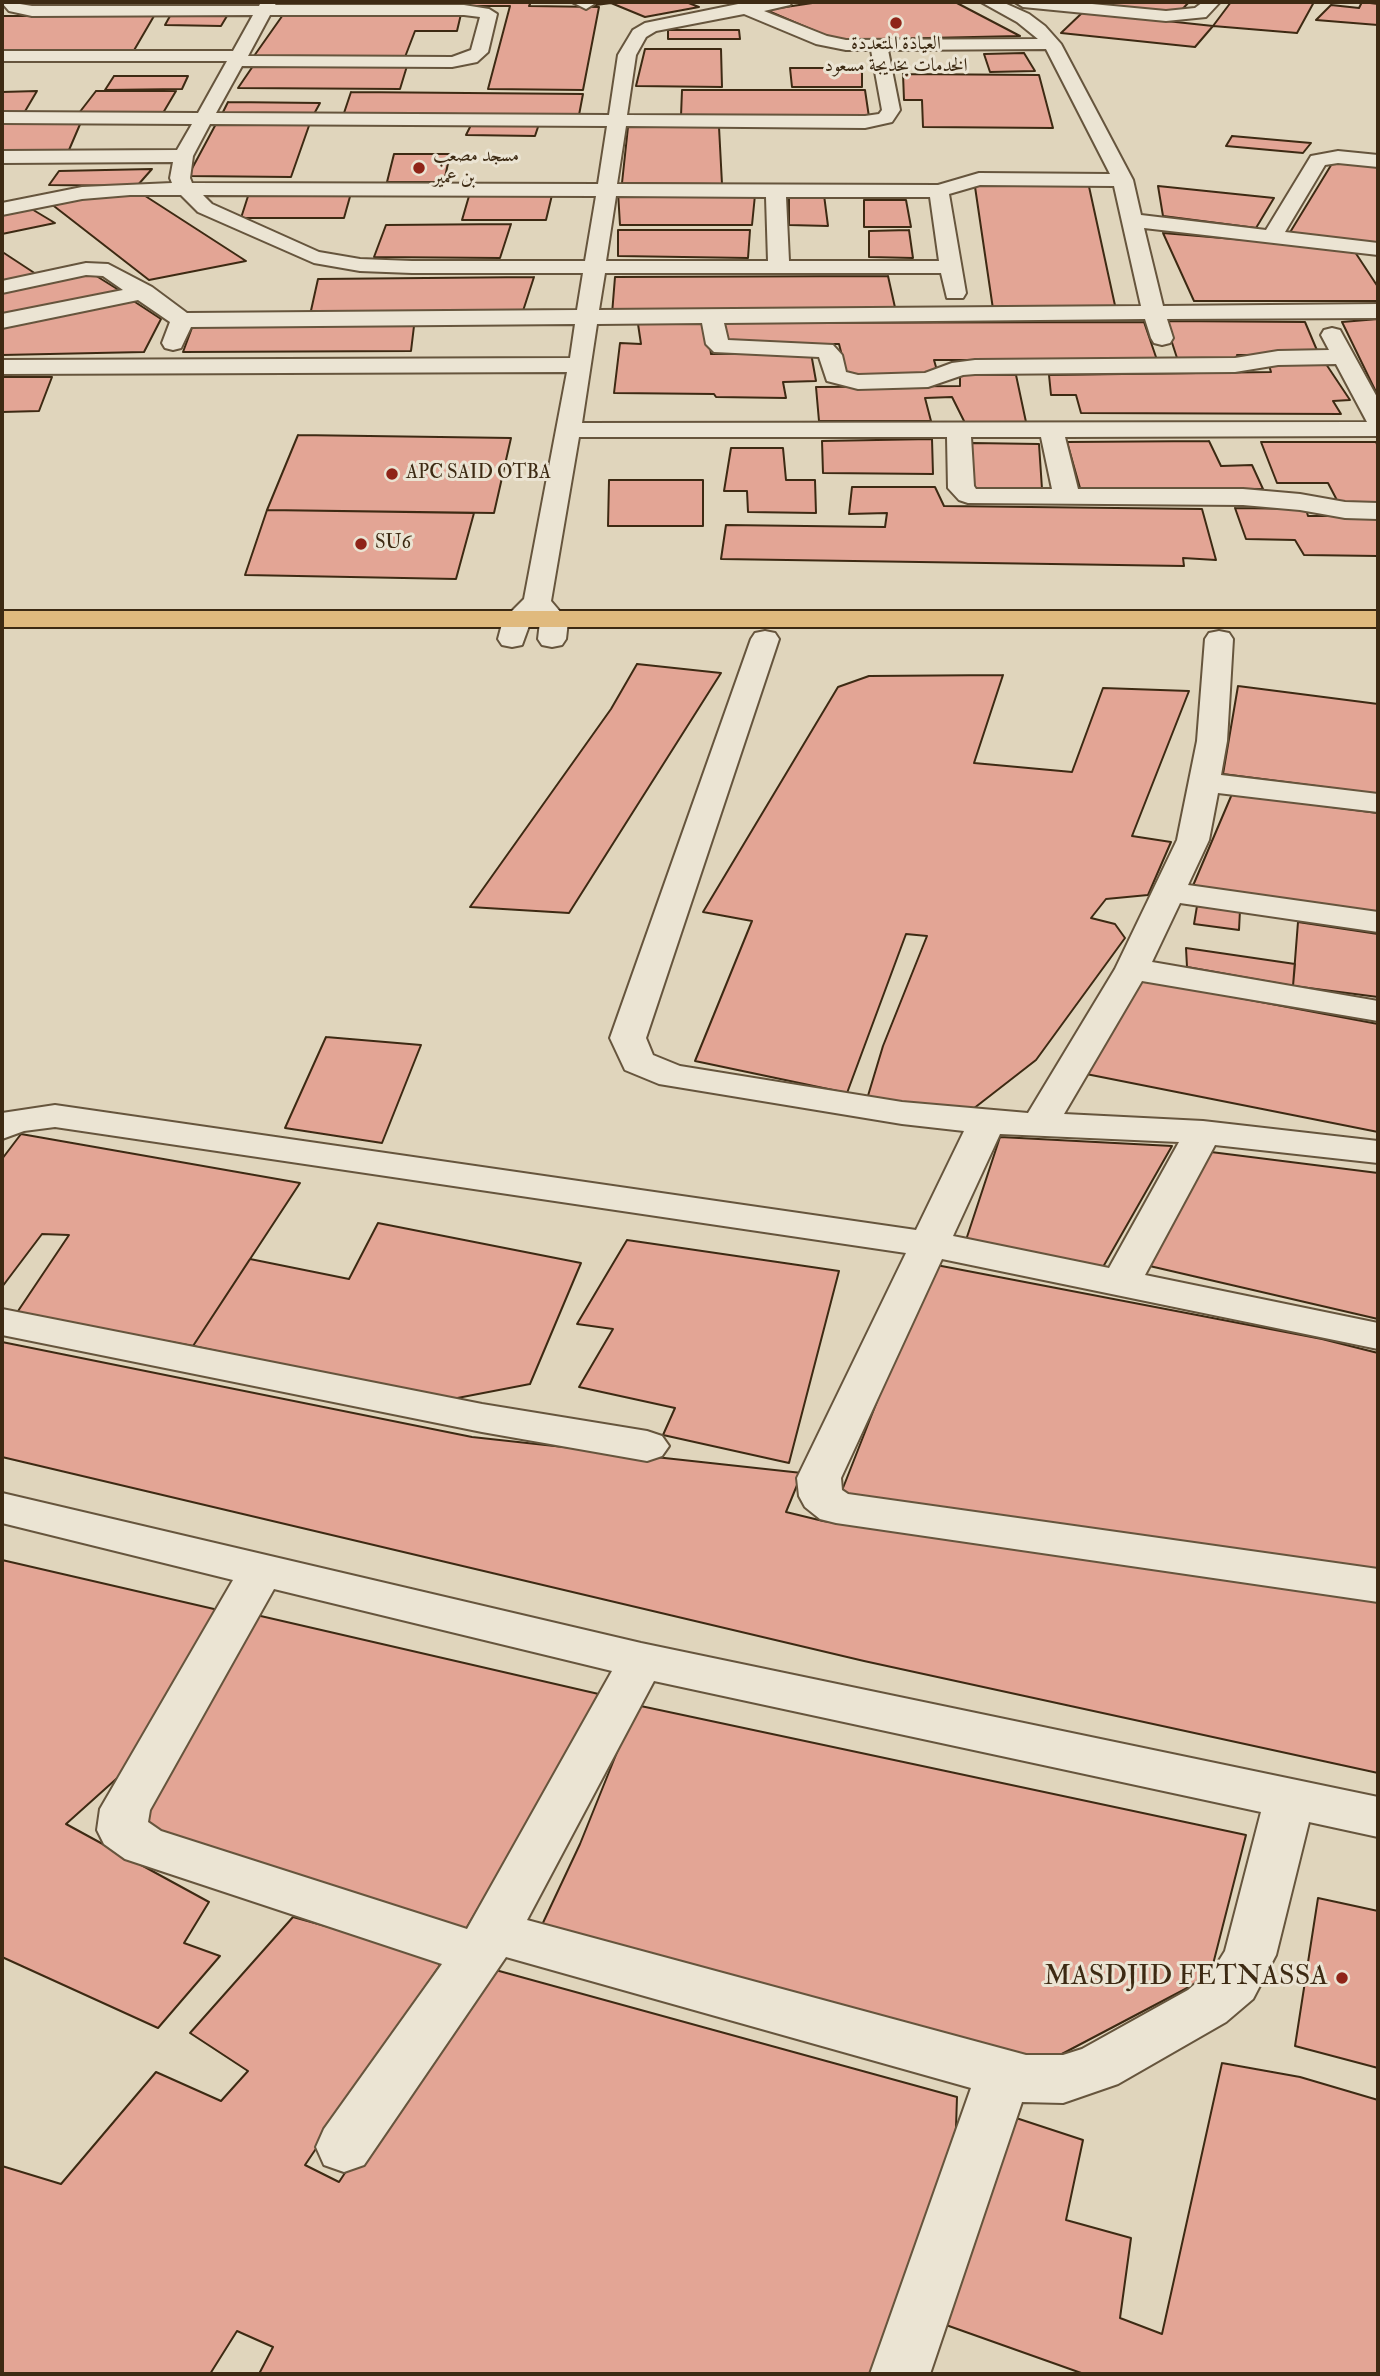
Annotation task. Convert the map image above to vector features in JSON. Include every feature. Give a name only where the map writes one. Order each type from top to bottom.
[{"type":"main road","points":[[2,619],[514,630]]},
{"type":"main road","points":[[2,639],[514,630],[548,620],[1378,619]]},
{"type":"main road","points":[[548,620],[765,639],[1378,640]]},
{"type":"street","points":[[2,56],[453,62],[471,58],[479,52],[489,14],[464,10],[267,5],[32,11],[15,8],[11,4],[13,2]]},
{"type":"street","points":[[548,620],[568,430],[627,55],[639,34],[651,27],[736,5],[784,2]]},
{"type":"street","points":[[989,2],[1023,18],[1052,44],[1123,180],[1154,314],[1172,366]]},
{"type":"street","points":[[1023,2],[1166,16],[1200,13],[1212,2]]},
{"type":"street","points":[[267,5],[183,156],[180,178],[184,187],[205,208],[314,257],[360,265],[951,267]]},
{"type":"street","points":[[736,5],[822,40],[879,47],[1052,44]]},
{"type":"street","points":[[2,117],[865,122],[885,118],[891,110],[879,47]]},
{"type":"street","points":[[2,157],[183,156]]},
{"type":"street","points":[[1272,236],[1318,160],[1338,157],[1378,161]]},
{"type":"street","points":[[2,209],[82,193],[184,187],[939,191],[979,178],[1123,180]]},
{"type":"street","points":[[776,189],[779,267]]},
{"type":"street","points":[[939,191],[958,316]]},
{"type":"street","points":[[1131,220],[1378,249]]},
{"type":"street","points":[[2,287],[99,268],[108,270],[144,292],[182,320],[1378,311]]},
{"type":"street","points":[[2,321],[144,292]]},
{"type":"street","points":[[1320,311],[1378,420]]},
{"type":"street","points":[[712,318],[717,344],[722,347],[825,350],[831,355],[835,376],[842,380],[928,380],[960,368],[975,367],[1235,365],[1278,358],[1344,357]]},
{"type":"street","points":[[162,367],[182,320]]},
{"type":"street","points":[[2,367],[580,365]]},
{"type":"street","points":[[959,429],[961,488],[968,495],[1243,497],[1300,502],[1345,510],[1378,510]]},
{"type":"street","points":[[1051,429],[1067,497]]},
{"type":"street","points":[[568,430],[1378,429]]},
{"type":"street","points":[[765,639],[628,1038],[638,1062],[672,1076],[902,1114],[988,1122],[1203,1132],[1378,1152]]},
{"type":"street","points":[[1040,1124],[1132,969],[1193,839],[1213,741],[1219,639]]},
{"type":"street","points":[[1204,782],[1378,803]]},
{"type":"street","points":[[1169,892],[1378,922]]},
{"type":"street","points":[[1132,969],[1378,1011]]},
{"type":"street","points":[[2,1128],[15,1121],[55,1116],[930,1244],[1378,1336]]},
{"type":"street","points":[[988,1122],[819,1478],[821,1496],[836,1508],[1378,1586]]},
{"type":"street","points":[[1121,1283],[1203,1132]]},
{"type":"street","points":[[2,1322],[455,1413],[647,1446]]},
{"type":"street","points":[[2,1508],[641,1661],[1378,1817]]},
{"type":"street","points":[[262,1570],[125,1809],[122,1830],[143,1845],[486,1943],[1026,2079],[1063,2079],[1100,2067],[1207,2006],[1234,1983],[1250,1955],[1290,1798]]},
{"type":"street","points":[[344,2147],[486,1943],[641,1661]]},
{"type":"street","points":[[901,2374],[1004,2073]]},
{"type":"building","points":[[31,2],[235,2],[233,5],[28,6]]},
{"type":"building","points":[[280,2],[351,2],[349,5],[277,5]]},
{"type":"building","points":[[363,2],[531,2],[529,6],[599,7],[583,90],[488,89],[510,6],[361,6]]},
{"type":"building","points":[[587,2],[686,2],[699,7],[645,17],[611,3],[596,5]]},
{"type":"building","name":"العيادة المتعددة الخدمات بخديجة مسعود","points":[[819,2],[955,2],[1020,36],[836,40],[766,10]]},
{"type":"building","points":[[1070,2],[1189,2],[1178,14]]},
{"type":"building","points":[[1231,2],[1314,2],[1297,33],[1213,26]]},
{"type":"building","points":[[1362,2],[1378,4],[1378,25],[1316,20],[1331,5],[1359,8]]},
{"type":"building","points":[[285,12],[461,14],[457,31],[415,31],[405,57],[254,56]]},
{"type":"building","points":[[1083,12],[1213,26],[1195,47],[1061,33]]},
{"type":"building","points":[[2,16],[154,16],[133,52],[2,52]]},
{"type":"building","points":[[170,16],[227,16],[221,26],[165,25]]},
{"type":"building","points":[[668,30],[739,30],[740,39],[668,39]]},
{"type":"building","points":[[645,49],[721,49],[722,87],[636,86]]},
{"type":"building","points":[[1024,53],[1035,71],[990,72],[984,54]]},
{"type":"building","points":[[253,66],[407,66],[400,89],[238,88]]},
{"type":"building","points":[[790,68],[862,68],[862,87],[792,87]]},
{"type":"building","points":[[903,74],[1039,75],[1053,128],[923,127],[922,100],[904,100]]},
{"type":"building","points":[[114,76],[188,76],[182,89],[105,90]]},
{"type":"building","points":[[682,90],[865,90],[869,117],[681,116]]},
{"type":"building","points":[[37,91],[24,113],[2,113],[2,92]]},
{"type":"building","points":[[96,91],[176,91],[163,113],[79,113]]},
{"type":"building","points":[[351,92],[583,94],[579,115],[344,113]]},
{"type":"building","points":[[228,102],[320,103],[314,114],[222,114]]},
{"type":"building","points":[[311,120],[291,177],[188,176],[217,122]]},
{"type":"building","points":[[2,121],[81,122],[69,150],[2,150]]},
{"type":"building","points":[[539,124],[535,136],[466,135],[471,125]]},
{"type":"building","points":[[628,127],[719,127],[722,184],[622,183]]},
{"type":"building","points":[[1232,136],[1311,143],[1303,153],[1226,146]]},
{"type":"building","name":"مسجد مصعب بن عمير","points":[[394,154],[450,154],[444,182],[387,182]]},
{"type":"building","points":[[1333,162],[1378,167],[1378,244],[1289,234]]},
{"type":"building","points":[[152,169],[137,186],[49,185],[59,171]]},
{"type":"building","points":[[974,180],[1088,182],[1116,310],[993,309]]},
{"type":"building","points":[[1158,186],[1274,198],[1256,228],[1163,216]]},
{"type":"building","points":[[136,190],[246,261],[149,280],[50,203]]},
{"type":"building","points":[[618,192],[755,195],[752,225],[620,225]]},
{"type":"building","points":[[249,193],[351,193],[344,218],[241,218]]},
{"type":"building","points":[[552,195],[546,220],[462,220],[469,196]]},
{"type":"building","points":[[824,195],[828,226],[789,225],[789,196]]},
{"type":"building","points":[[864,200],[906,200],[911,227],[864,227]]},
{"type":"building","points":[[30,208],[55,223],[2,234],[2,214]]},
{"type":"building","points":[[511,224],[500,258],[374,257],[386,225]]},
{"type":"building","points":[[618,230],[750,230],[748,258],[618,256]]},
{"type":"building","points":[[909,230],[913,258],[869,257],[869,231]]},
{"type":"building","points":[[1163,233],[1353,249],[1378,287],[1378,301],[1194,301]]},
{"type":"building","points":[[4,253],[36,274],[2,282]]},
{"type":"building","points":[[90,272],[122,292],[2,315],[2,290]]},
{"type":"building","points":[[888,276],[896,312],[612,314],[615,277]]},
{"type":"building","points":[[534,277],[522,314],[310,315],[318,279]]},
{"type":"building","points":[[132,300],[161,319],[144,352],[2,355],[2,326]]},
{"type":"building","points":[[1378,319],[1378,396],[1342,322]]},
{"type":"building","points":[[1165,321],[1305,322],[1319,355],[1237,355],[1240,361],[1178,361]]},
{"type":"building","points":[[1144,322],[1157,360],[934,360],[938,374],[847,375],[839,344],[725,344],[724,323]]},
{"type":"building","points":[[638,324],[707,324],[711,354],[811,353],[816,381],[783,382],[786,398],[614,393],[620,343],[641,344]]},
{"type":"building","points":[[193,325],[414,326],[411,351],[183,352]]},
{"type":"building","points":[[1324,361],[1350,400],[1333,401],[1341,414],[1081,413],[1076,395],[1051,395],[1049,375],[1271,372],[1268,362]]},
{"type":"building","points":[[960,375],[1016,375],[1026,422],[965,423],[952,397],[925,398],[931,421],[819,421],[816,387],[960,386]]},
{"type":"building","points":[[2,377],[52,377],[39,411],[2,412]]},
{"type":"building","name":"APC SAID OTBA","points":[[298,435],[511,438],[494,513],[267,510]]},
{"type":"building","points":[[932,439],[933,474],[823,473],[822,441]]},
{"type":"building","points":[[1209,441],[1221,466],[1252,465],[1263,489],[1080,488],[1067,442]]},
{"type":"building","points":[[1261,442],[1376,442],[1378,506],[1340,506],[1328,483],[1277,483]]},
{"type":"building","points":[[972,443],[1039,444],[1042,489],[972,488]]},
{"type":"building","points":[[731,448],[783,448],[786,480],[815,480],[816,513],[748,512],[747,491],[724,491]]},
{"type":"building","points":[[609,480],[703,480],[703,526],[608,526]]},
{"type":"building","points":[[852,487],[935,487],[944,506],[1202,509],[1216,560],[1183,558],[1184,566],[721,559],[726,525],[885,527],[887,513],[849,514]]},
{"type":"building","points":[[1235,508],[1306,509],[1308,516],[1378,516],[1378,556],[1304,555],[1295,540],[1246,539]]},
{"type":"building","name":"SU6","points":[[267,510],[474,513],[456,579],[245,575]]},
{"type":"building","points":[[637,664],[721,673],[569,913],[470,907],[611,709]]},
{"type":"building","points":[[1003,675],[974,763],[1072,772],[1103,688],[1189,691],[1132,836],[1171,842],[1148,895],[1106,899],[1091,918],[1115,924],[1125,938],[1036,1060],[973,1109],[867,1099],[883,1046],[927,936],[906,934],[847,1093],[695,1061],[752,921],[703,912],[838,687],[869,676]]},
{"type":"building","points":[[1238,686],[1378,704],[1378,794],[1223,774]]},
{"type":"building","points":[[1232,794],[1378,813],[1378,916],[1192,888]]},
{"type":"building","points":[[1197,906],[1240,910],[1239,930],[1194,924]]},
{"type":"building","points":[[1298,922],[1378,934],[1378,997],[1293,986]]},
{"type":"building","points":[[1186,948],[1295,964],[1293,986],[1187,967]]},
{"type":"building","points":[[1133,978],[1378,1024],[1378,1132],[1076,1072]]},
{"type":"building","points":[[326,1037],[421,1045],[382,1143],[285,1128]]},
{"type":"building","points":[[21,1134],[300,1183],[193,1346],[16,1314],[69,1235],[42,1234],[2,1287],[2,1159]]},
{"type":"building","points":[[1000,1137],[1172,1146],[1103,1267],[966,1240]]},
{"type":"building","points":[[1203,1151],[1378,1173],[1378,1319],[1141,1264]]},
{"type":"building","points":[[378,1223],[581,1263],[530,1384],[447,1400],[193,1346],[250,1259],[349,1279]]},
{"type":"building","points":[[627,1240],[839,1271],[789,1463],[663,1435],[675,1408],[579,1387],[613,1329],[577,1324]]},
{"type":"building","points":[[931,1264],[1322,1339],[1378,1353],[1378,1576],[841,1493]]},
{"type":"building","points":[[2,1342],[472,1437],[802,1473],[786,1512],[823,1521],[1378,1600],[1378,1773],[864,1661],[2,1457]]},
{"type":"building","points":[[2,1560],[227,1612],[134,1763],[66,1824],[209,1902],[184,1943],[220,1956],[158,2028],[2,1957]]},
{"type":"building","points":[[252,1614],[603,1695],[463,1934],[137,1826]]},
{"type":"building","points":[[636,1705],[1246,1835],[1210,1976],[1039,2066],[541,1927],[580,1844]]},
{"type":"building","name":"MASDJID FETNASSA","points":[[1318,1898],[1378,1911],[1378,2068],[1295,2046]]},
{"type":"building","points":[[293,1917],[444,1959],[305,2165],[339,2182],[481,1966],[957,2097],[954,2188],[886,2374],[259,2374],[273,2347],[237,2331],[210,2374],[2,2374],[2,2166],[61,2184],[156,2072],[221,2101],[248,2071],[190,2033]]},
{"type":"building","points":[[1222,2063],[1300,2077],[1378,2100],[1378,2374],[1084,2374],[946,2325],[1010,2116],[1083,2140],[1066,2220],[1131,2238],[1120,2318],[1162,2334]]},
{"type":"place","name":"العيادة المتعددة الخدمات بخديجة مسعود","points":[[896,23]]},
{"type":"place","name":"مسجد مصعب بن عمير","points":[[419,168]]},
{"type":"place","name":"APC SAID OTBA","points":[[392,474]]},
{"type":"place","name":"SU6","points":[[361,544]]},
{"type":"place","name":"MASDJID FETNASSA","points":[[1342,1978]]}]
